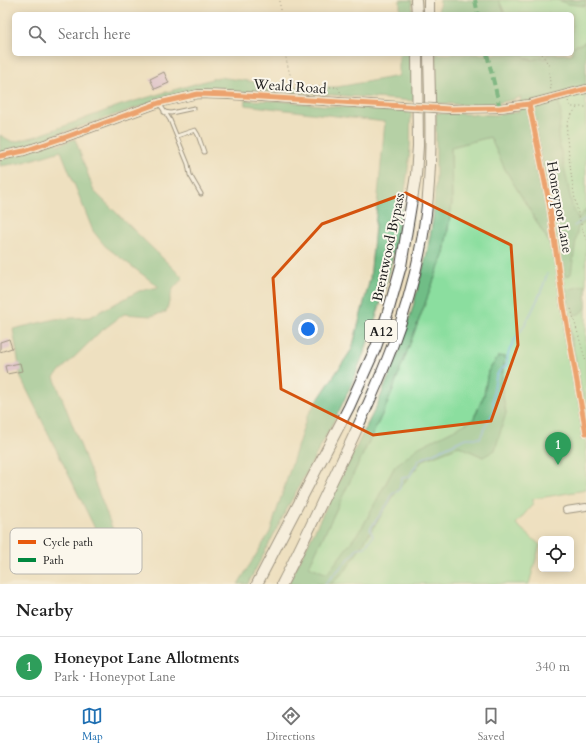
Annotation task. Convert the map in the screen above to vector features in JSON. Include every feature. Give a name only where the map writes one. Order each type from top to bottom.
[{"type":"highway","points":[[416,0],[417,12]]},
{"type":"highway","points":[[429,0],[429,12]]},
{"type":"highway","name":"Brentwood Bypass","points":[[257,584],[349,407],[376,347],[388,312],[401,266],[416,175],[418,146],[417,56]]},
{"type":"highway","name":"Brentwood Bypass","points":[[282,584],[373,396],[397,336],[411,292],[418,263],[426,213],[430,143],[429,56]]},
{"type":"street","name":"Weald Road","points":[[0,156],[24,151],[160,103],[198,94],[450,109],[500,108],[529,104],[586,90]]},
{"type":"street","name":"Honeypot Lane","points":[[529,104],[549,202],[563,302],[586,433]]},
{"type":"street","points":[[566,510],[586,507]]},
{"type":"lane","points":[[160,103],[177,136],[188,164],[190,175],[201,194]]},
{"type":"lane","points":[[164,112],[171,113],[194,108]]},
{"type":"lane","points":[[177,136],[195,130],[204,152]]},
{"type":"path","points":[[280,0],[280,12]]},
{"type":"path","points":[[286,56],[291,78],[294,84],[298,87],[337,87],[340,91],[343,102]]},
{"type":"path","points":[[543,56],[548,64],[549,86],[552,98]]},
{"type":"path","points":[[565,95],[571,107],[586,108]]},
{"type":"path","points":[[577,108],[572,114],[567,126],[567,137],[571,184],[575,196],[578,219],[586,240]]},
{"type":"path","points":[[563,302],[566,302],[570,306],[586,362]]},
{"type":"highlighted area","points":[[406,193],[511,245],[518,345],[491,421],[373,435],[281,389],[273,278],[322,224]]},
{"type":"green space","points":[[400,0],[412,0],[413,12],[400,12]]},
{"type":"green space","points":[[440,0],[499,0],[504,12],[438,12]]},
{"type":"green space","points":[[499,0],[586,0],[586,40],[583,43],[574,46],[574,12],[504,12]]},
{"type":"green space","points":[[558,0],[586,0],[586,6],[568,4]]},
{"type":"green space","points":[[586,41],[586,89],[558,97],[561,115],[558,137],[572,205],[578,219],[586,209],[586,222],[578,227],[571,274],[566,277],[550,244],[505,169],[490,137],[451,147],[452,204],[444,253],[388,402],[309,566],[327,574],[363,526],[395,466],[419,447],[473,420],[484,395],[488,371],[499,356],[505,357],[501,385],[506,413],[495,450],[483,457],[459,446],[423,460],[396,492],[346,570],[331,584],[288,584],[377,405],[397,357],[412,310],[427,253],[433,219],[436,176],[436,113],[495,115],[518,112],[521,97],[490,104],[469,105],[436,103],[436,56],[524,56],[532,60],[541,57],[545,59],[546,56],[574,56],[574,46]]},
{"type":"green space","points":[[399,56],[414,56],[415,101],[294,92],[249,93],[214,91],[142,106],[52,136],[58,145],[75,139],[94,191],[183,278],[173,289],[166,312],[151,316],[124,314],[100,332],[54,377],[112,528],[95,528],[21,378],[13,329],[55,319],[90,317],[139,291],[159,287],[105,246],[93,231],[61,151],[21,163],[0,166],[0,135],[13,142],[37,136],[121,105],[219,77],[293,87],[337,87],[399,76]]},
{"type":"green space","points":[[524,56],[546,56],[545,59],[541,57],[532,60]]},
{"type":"green space","points":[[586,89],[586,418],[529,105]]},
{"type":"green space","points":[[245,100],[283,101],[330,106],[411,111],[410,154],[401,214],[390,267],[367,345],[339,412],[248,584],[238,584],[270,532],[307,416],[352,349],[370,279],[385,122],[245,105]]},
{"type":"green space","points":[[490,137],[505,169],[550,244],[557,261],[586,433],[586,490],[533,499],[533,504],[516,524],[538,543],[538,552],[529,584],[331,584],[346,570],[396,492],[423,460],[459,446],[483,457],[506,413],[501,385],[505,358],[488,371],[484,395],[473,420],[395,466],[363,526],[327,575],[309,566],[388,402],[444,253],[452,204],[451,147]]},
{"type":"green space","points":[[586,285],[586,308],[579,314],[575,315],[569,301],[564,300],[563,291]]},
{"type":"building","points":[[164,72],[169,83],[155,89],[150,79]]},
{"type":"building","points":[[9,339],[12,348],[0,352],[0,342]]},
{"type":"building","points":[[20,363],[22,371],[7,374],[5,366]]},
{"type":"waterway","points":[[574,226],[586,218]]},
{"type":"waterway","points":[[325,584],[357,548],[365,547],[373,536],[370,529],[389,502],[392,494],[399,490],[402,478],[409,477],[419,460],[466,438],[480,438],[494,412],[493,396],[496,377],[499,371],[507,365],[508,353],[534,307],[547,274]]},
{"type":"marked path","points":[[475,0],[478,12]]},
{"type":"marked path","points":[[487,56],[500,108]]},
{"type":"cycle path","points":[[0,156],[24,151],[159,103],[198,94],[450,109],[500,108],[529,104],[586,89]]},
{"type":"cycle path","points":[[529,104],[549,202],[563,302],[586,433]]},
{"type":"place","name":"Honeypot Lane Allotments","points":[[558,465]]}]
